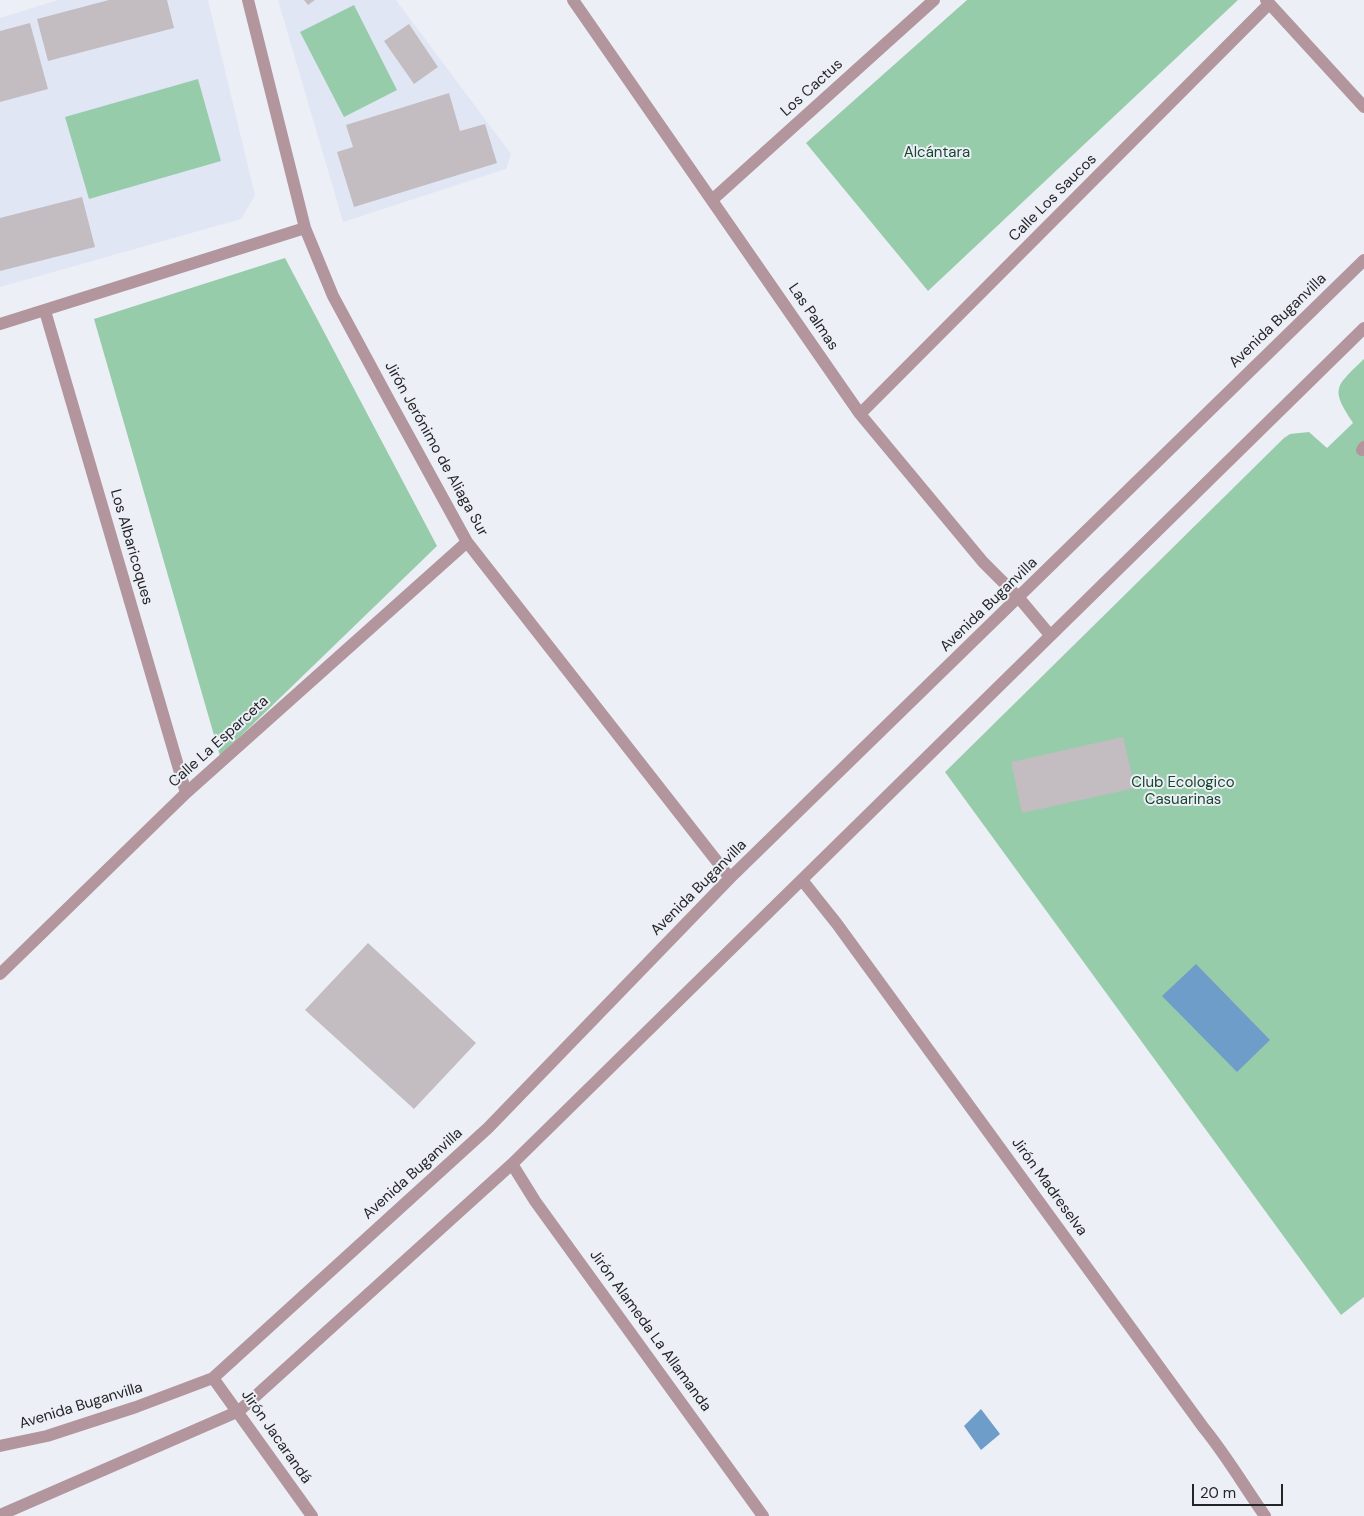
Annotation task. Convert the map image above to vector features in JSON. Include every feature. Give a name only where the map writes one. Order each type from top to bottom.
[{"type":"street","name":"Jirón Jerónimo de Aliaga Sur","points":[[248,0],[305,228],[333,296],[467,542],[730,878]]},
{"type":"street","name":"Las Palmas","points":[[573,0],[860,414],[983,562],[1019,598],[1050,635]]},
{"type":"street","name":"Los Cactus","points":[[712,200],[934,0]]},
{"type":"street","points":[[1268,2],[1364,107]]},
{"type":"street","name":"Calle Los Saucos","points":[[860,414],[1268,2]]},
{"type":"street","points":[[0,324],[305,228]]},
{"type":"street","name":"Avenida Buganvilla","points":[[0,1446],[48,1436],[136,1407],[213,1378],[488,1128],[730,878],[1364,260]]},
{"type":"street","name":"Los Albaricoques","points":[[45,310],[186,793]]},
{"type":"street","points":[[0,1515],[239,1411],[512,1164],[1364,328]]},
{"type":"street","name":"Calle La Esparceta","points":[[0,974],[186,793],[467,542]]},
{"type":"street","name":"Jirón Madreselva","points":[[802,880],[837,924],[1227,1456],[1265,1516]]},
{"type":"street","name":"Jirón Alameda La Allamanda","points":[[512,1164],[535,1201],[763,1516]]},
{"type":"street","name":"Jirón Jacarandá","points":[[213,1378],[239,1411],[312,1516]]},
{"type":"shaded area","points":[[58,0],[208,0],[255,195],[241,219],[0,287],[0,18]]},
{"type":"shaded area","points":[[278,0],[396,0],[511,154],[506,169],[343,222]]},
{"type":"green space","name":"Alcántara","points":[[967,0],[1238,0],[928,291],[806,143]]},
{"type":"green space","points":[[354,5],[397,90],[344,117],[300,32]]},
{"type":"green space","points":[[198,79],[221,161],[89,199],[65,117]]},
{"type":"green space","points":[[285,258],[437,546],[220,756],[94,319]]},
{"type":"green space","name":"Club Ecologico Casuarinas","points":[[1364,359],[1364,1297],[1341,1315],[945,772],[1284,438],[1290,434],[1309,432],[1327,448],[1353,423],[1341,402],[1339,388],[1347,376]]},
{"type":"water","points":[[1196,964],[1270,1040],[1237,1072],[1162,996]]},
{"type":"water","points":[[981,1409],[1000,1434],[981,1450],[964,1426]]},
{"type":"building","points":[[109,0],[167,0],[174,28],[48,61],[37,19]]},
{"type":"building","points":[[304,0],[315,0],[308,5]]},
{"type":"building","points":[[30,23],[48,89],[0,102],[0,31]]},
{"type":"building","points":[[409,24],[438,67],[414,84],[384,41]]},
{"type":"building","points":[[449,93],[460,131],[485,124],[497,163],[354,207],[337,152],[353,147],[346,125]]},
{"type":"building","points":[[82,197],[95,247],[0,271],[0,218]]},
{"type":"building","points":[[1123,737],[1135,788],[1022,813],[1011,762]]},
{"type":"building","points":[[368,943],[476,1043],[414,1109],[305,1010]]}]
